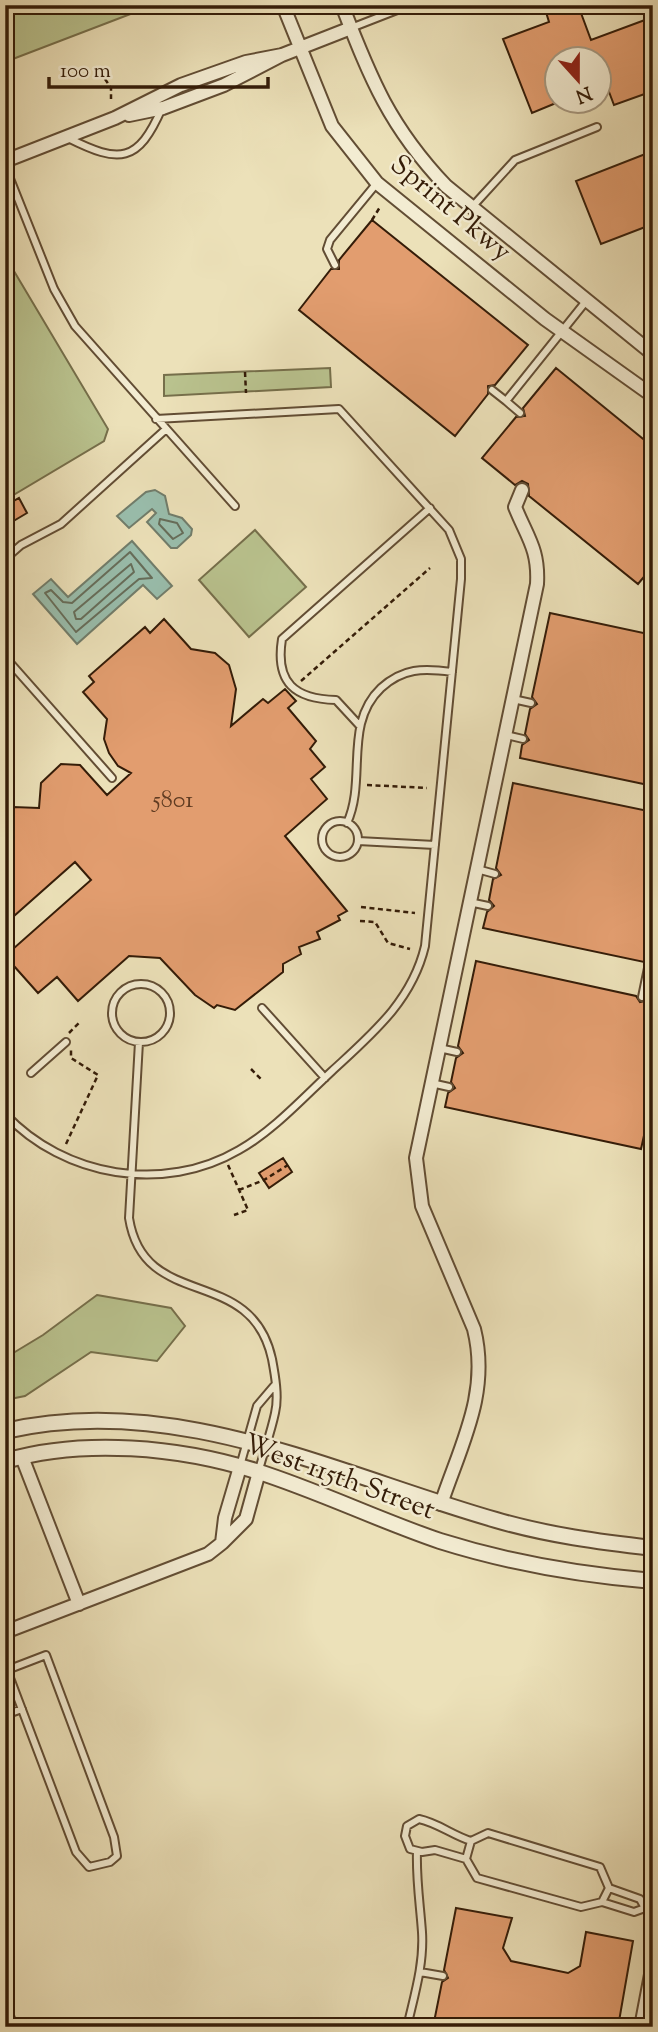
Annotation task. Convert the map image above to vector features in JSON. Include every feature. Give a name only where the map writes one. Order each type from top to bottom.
[{"type":"street","name":"Sprint Pkwy","points":[[283,5],[332,126],[377,183],[561,332],[653,396]]},
{"type":"street","name":"Sprint Pkwy","points":[[342,5],[377,93],[405,139],[446,186],[653,354]]},
{"type":"street","points":[[115,118],[163,108],[224,85],[282,55],[351,28]]},
{"type":"street","points":[[5,164],[115,118],[193,80],[246,62],[282,55]]},
{"type":"street","points":[[441,1504],[475,1405],[481,1377],[474,1329],[422,1206],[417,1182],[419,1139],[506,735],[538,570],[532,539],[515,507],[522,490]]},
{"type":"street","name":"West 115th Street","points":[[5,1431],[57,1423],[171,1425],[247,1440],[441,1504],[554,1534],[653,1548]]},
{"type":"street","name":"West 115th Street","points":[[5,1461],[98,1449],[139,1450],[240,1467],[484,1554],[529,1566],[653,1581]]},
{"type":"street","points":[[22,1457],[79,1604]]},
{"type":"street","points":[[222,1543],[225,1518],[240,1467]]},
{"type":"street","points":[[5,1632],[208,1555],[246,1518],[258,1472]]},
{"type":"street","points":[[642,2027],[653,1964]]},
{"type":"street","points":[[5,2011],[11,2027]]},
{"type":"lane","points":[[351,28],[410,5]]},
{"type":"lane","points":[[67,137],[100,154],[124,153],[147,141],[163,108]]},
{"type":"lane","points":[[472,207],[515,160],[597,127]]},
{"type":"lane","points":[[5,164],[65,310],[83,337],[235,506]]},
{"type":"lane","points":[[335,265],[327,249],[330,240],[377,183]]},
{"type":"lane","points":[[506,401],[586,300]]},
{"type":"lane","points":[[492,390],[520,413]]},
{"type":"lane","points":[[5,1114],[38,1144],[84,1165],[132,1174],[181,1172],[210,1164],[240,1150],[325,1078],[393,1012],[416,974],[425,946],[461,559],[449,530],[339,409],[156,419]]},
{"type":"lane","points":[[5,559],[21,545],[61,524],[166,430]]},
{"type":"lane","points":[[360,726],[336,700],[307,698],[293,687],[282,668],[282,639],[430,508]]},
{"type":"lane","points":[[5,657],[112,778]]},
{"type":"lane","points":[[347,823],[355,802],[360,726],[369,702],[399,675],[425,668],[452,672]]},
{"type":"lane","points":[[513,699],[531,703]]},
{"type":"lane","points":[[506,735],[523,739]]},
{"type":"lane","points":[[338,821],[347,823],[357,832],[355,849],[346,856],[334,856],[325,848],[323,837],[328,827],[338,821]]},
{"type":"lane","points":[[358,841],[435,845]]},
{"type":"lane","points":[[477,869],[495,874]]},
{"type":"lane","points":[[469,902],[488,906]]},
{"type":"lane","points":[[642,997],[649,981],[649,963]]},
{"type":"lane","points":[[143,984],[161,992],[167,1000],[169,1020],[158,1037],[139,1042],[122,1035],[112,1020],[111,1011],[118,994],[125,988],[143,984]]},
{"type":"lane","points":[[262,1008],[325,1078]]},
{"type":"lane","points":[[139,1042],[130,1218],[139,1251],[164,1275],[222,1296],[252,1317],[270,1349],[276,1412],[258,1472]]},
{"type":"lane","points":[[31,1073],[68,1043]]},
{"type":"lane","points":[[439,1048],[457,1052]]},
{"type":"lane","points":[[431,1083],[450,1087]]},
{"type":"lane","points":[[240,1467],[257,1406],[274,1386]]},
{"type":"lane","points":[[46,1655],[114,1837],[117,1856],[110,1862],[89,1867],[80,1860],[6,1669],[46,1655]]},
{"type":"lane","points":[[5,1715],[22,1709]]},
{"type":"lane","points":[[419,1819],[435,1822],[450,1834],[471,1841],[488,1833],[600,1867],[609,1888],[640,1899],[649,1909],[634,1912],[602,1902],[581,1907],[477,1878],[466,1859],[435,1850],[410,1849],[405,1836],[408,1826],[419,1819]]},
{"type":"lane","points":[[466,1859],[471,1841]]},
{"type":"lane","points":[[408,2023],[421,1972],[422,1934],[415,1884],[417,1851]]},
{"type":"lane","points":[[602,1902],[609,1888]]},
{"type":"lane","points":[[421,1972],[443,1976]]},
{"type":"path","points":[[105,79],[111,88],[111,99]]},
{"type":"path","points":[[372,220],[380,207]]},
{"type":"path","points":[[245,372],[246,393]]},
{"type":"path","points":[[293,687],[430,568]]},
{"type":"path","points":[[356,787],[426,788]]},
{"type":"path","points":[[362,908],[415,913]]},
{"type":"path","points":[[360,921],[375,922],[388,943],[410,949]]},
{"type":"path","points":[[53,1152],[64,1147],[98,1075],[71,1058],[68,1032],[79,1023]]},
{"type":"path","points":[[251,1069],[262,1080]]},
{"type":"path","points":[[228,1165],[248,1210],[234,1215]]},
{"type":"path","points":[[239,1189],[264,1180],[288,1165]]},
{"type":"green space","points":[[5,5],[154,5],[5,62]]},
{"type":"green space","points":[[5,256],[108,429],[104,441],[5,500]]},
{"type":"green space","points":[[330,368],[331,387],[164,396],[164,375]]},
{"type":"green space","points":[[255,530],[306,587],[249,637],[199,580]]},
{"type":"green space","points":[[97,1295],[171,1308],[185,1326],[157,1361],[91,1352],[25,1396],[5,1400],[5,1358],[43,1335]]},
{"type":"water","points":[[155,490],[165,496],[169,514],[182,518],[192,529],[191,535],[177,548],[171,548],[147,522],[156,513],[152,509],[129,528],[117,516],[146,492]]},
{"type":"water","points":[[132,541],[172,586],[157,599],[143,585],[77,644],[33,594],[51,579],[68,597]]},
{"type":"building","points":[[565,5],[578,5],[591,40],[653,17],[653,91],[614,105],[612,46],[542,46],[542,109],[532,113],[503,39],[549,22],[546,12]]},
{"type":"building","points":[[653,151],[653,224],[601,244],[576,181]]},
{"type":"building","points":[[372,220],[528,345],[495,385],[488,386],[488,394],[455,436],[299,310],[331,269],[339,269],[339,260]]},
{"type":"building","points":[[556,368],[653,447],[653,566],[638,584],[529,496],[528,484],[522,481],[515,485],[482,458],[516,417],[525,416],[523,408]]},
{"type":"building","points":[[19,498],[27,513],[5,526],[5,506]]},
{"type":"building","points":[[550,613],[653,635],[653,786],[520,758],[522,745],[529,740],[525,734],[530,709],[537,704],[532,697]]},
{"type":"building","points":[[164,619],[191,649],[215,653],[229,665],[236,689],[231,726],[263,699],[268,703],[285,689],[296,701],[288,708],[316,741],[310,749],[325,767],[311,779],[327,799],[285,836],[347,911],[338,916],[340,920],[317,932],[320,939],[299,947],[301,954],[283,964],[283,972],[235,1010],[217,1005],[214,1008],[195,995],[160,958],[129,956],[78,1001],[57,977],[38,993],[5,956],[91,880],[75,862],[5,924],[5,814],[13,807],[39,808],[41,783],[61,764],[80,765],[107,795],[131,773],[118,766],[109,753],[104,739],[107,719],[83,692],[94,682],[89,676],[145,627],[150,633]]},
{"type":"building","points":[[513,783],[653,812],[653,959],[648,957],[644,962],[483,928],[487,912],[494,906],[489,900],[493,879],[501,875],[496,868]]},
{"type":"building","points":[[476,961],[636,996],[640,1002],[653,999],[653,1095],[641,1149],[445,1107],[448,1093],[455,1088],[451,1082],[456,1058],[463,1053],[458,1046]]},
{"type":"building","points":[[283,1158],[292,1172],[269,1188],[259,1173]]},
{"type":"building","points":[[456,1908],[512,1918],[503,1948],[511,1961],[568,1973],[580,1966],[586,1932],[633,1941],[618,2027],[433,2027],[442,1982],[448,1978],[444,1970]]}]
